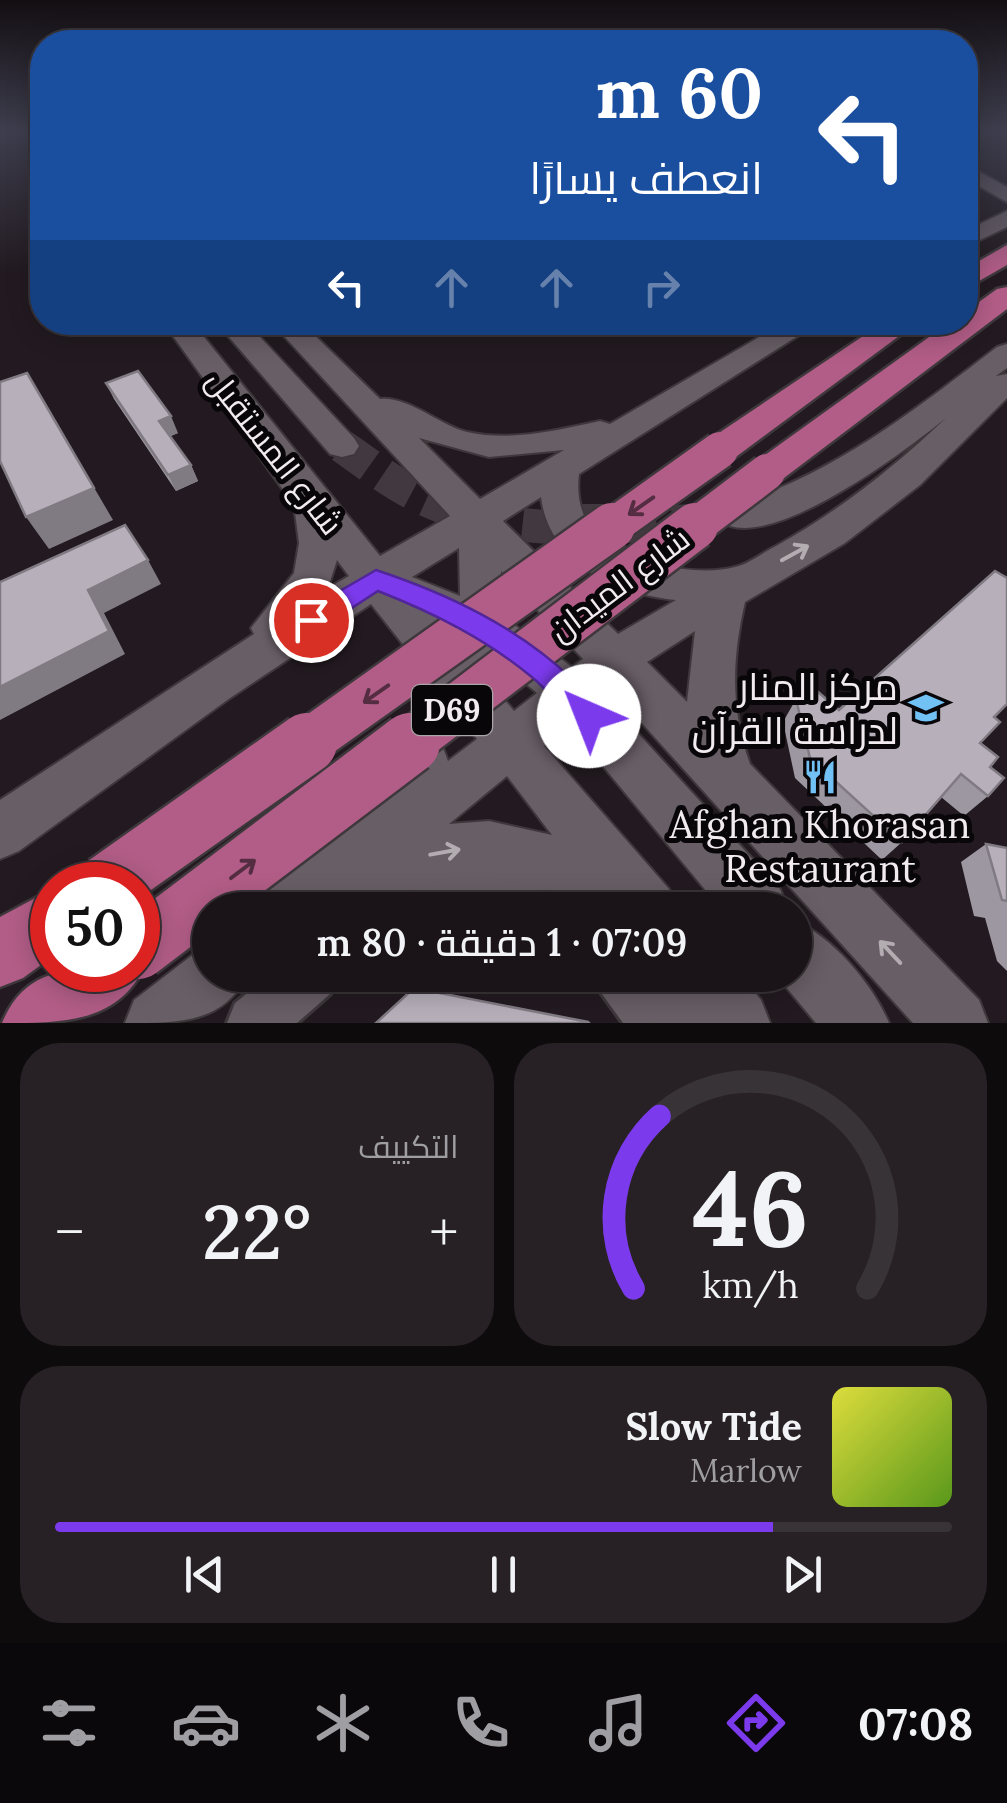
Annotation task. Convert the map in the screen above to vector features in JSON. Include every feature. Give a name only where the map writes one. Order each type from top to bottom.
[{"type":"main road","points":[[979,178],[1007,196]]},
{"type":"main road","points":[[978,232],[1006,215]]},
{"type":"main road","points":[[978,272],[1007,253]]},
{"type":"main road","name":"شارع الميدان","points":[[978,316],[1007,294]]},
{"type":"main road","name":"شارع المستقبل","points":[[187,335],[312,502],[386,573],[468,692],[634,892]]},
{"type":"main road","points":[[242,335],[342,446]]},
{"type":"main road","points":[[298,335],[730,780],[956,1023]]},
{"type":"main road","points":[[0,832],[214,683],[386,573],[522,516],[562,466],[784,335]]},
{"type":"main road","name":"شارع الميدان","points":[[138,862],[885,335]]},
{"type":"main road","name":"شارع الميدان","points":[[160,932],[952,335]]},
{"type":"main road","points":[[742,516],[809,496],[853,472],[1007,352]]},
{"type":"main road","points":[[321,892],[614,661],[830,533],[907,476],[981,402],[1007,383]]},
{"type":"main road","points":[[344,384],[433,435],[491,447],[536,445],[633,424]]},
{"type":"main road","points":[[562,466],[556,496],[560,512],[579,542],[595,556],[637,577],[733,588]]},
{"type":"main road","points":[[214,683],[292,611],[307,591],[320,551],[312,502]]},
{"type":"main road","points":[[488,532],[482,571],[487,619],[494,674],[510,742]]},
{"type":"main road","points":[[386,573],[487,619],[614,661]]},
{"type":"main road","points":[[730,780],[714,739],[708,667],[733,588]]},
{"type":"main road","points":[[275,892],[422,770],[458,724],[487,619]]},
{"type":"main road","points":[[487,619],[570,695],[743,892]]},
{"type":"main road","points":[[352,892],[372,877],[409,860],[484,847],[561,862],[617,892]]},
{"type":"main road","points":[[0,955],[30,935]]},
{"type":"main road","points":[[812,971],[857,1023]]},
{"type":"main road","points":[[36,1023],[79,992]]},
{"type":"main road","points":[[157,1023],[197,992]]},
{"type":"main road","points":[[678,992],[683,1023]]},
{"type":"main road","points":[[714,992],[738,1023]]},
{"type":"street","points":[[254,1023],[291,992]]},
{"type":"street","points":[[634,992],[657,1023]]},
{"type":"building","points":[[138,371],[171,416],[159,421],[191,465],[168,475],[106,383]]},
{"type":"building","points":[[27,373],[94,488],[26,517],[0,461],[0,382]]},
{"type":"building","points":[[125,525],[148,560],[88,590],[109,631],[0,687],[0,582]]},
{"type":"building","points":[[995,571],[1007,578],[1007,704],[994,717],[1000,722],[980,743],[998,757],[990,767],[1004,778],[988,796],[961,774],[902,842],[810,758],[796,699],[810,685],[839,710]]},
{"type":"building","points":[[986,844],[1007,848],[1007,901],[1002,900]]},
{"type":"building","points":[[410,992],[434,992],[589,1023],[376,1023]]},
{"type":"tunnel","points":[[342,446],[427,500],[495,521],[567,528],[710,519]]},
{"type":"tunnel","points":[[562,526],[609,526]]},
{"type":"place","name":"مركز المنار لدراسة القرآن","points":[[926,708]]},
{"type":"place","name":"Afghan Khorasan Restaurant","points":[[820,777]]},
{"type":"route","points":[[311,620],[376,580],[493,632],[545,671],[589,716]]}]
